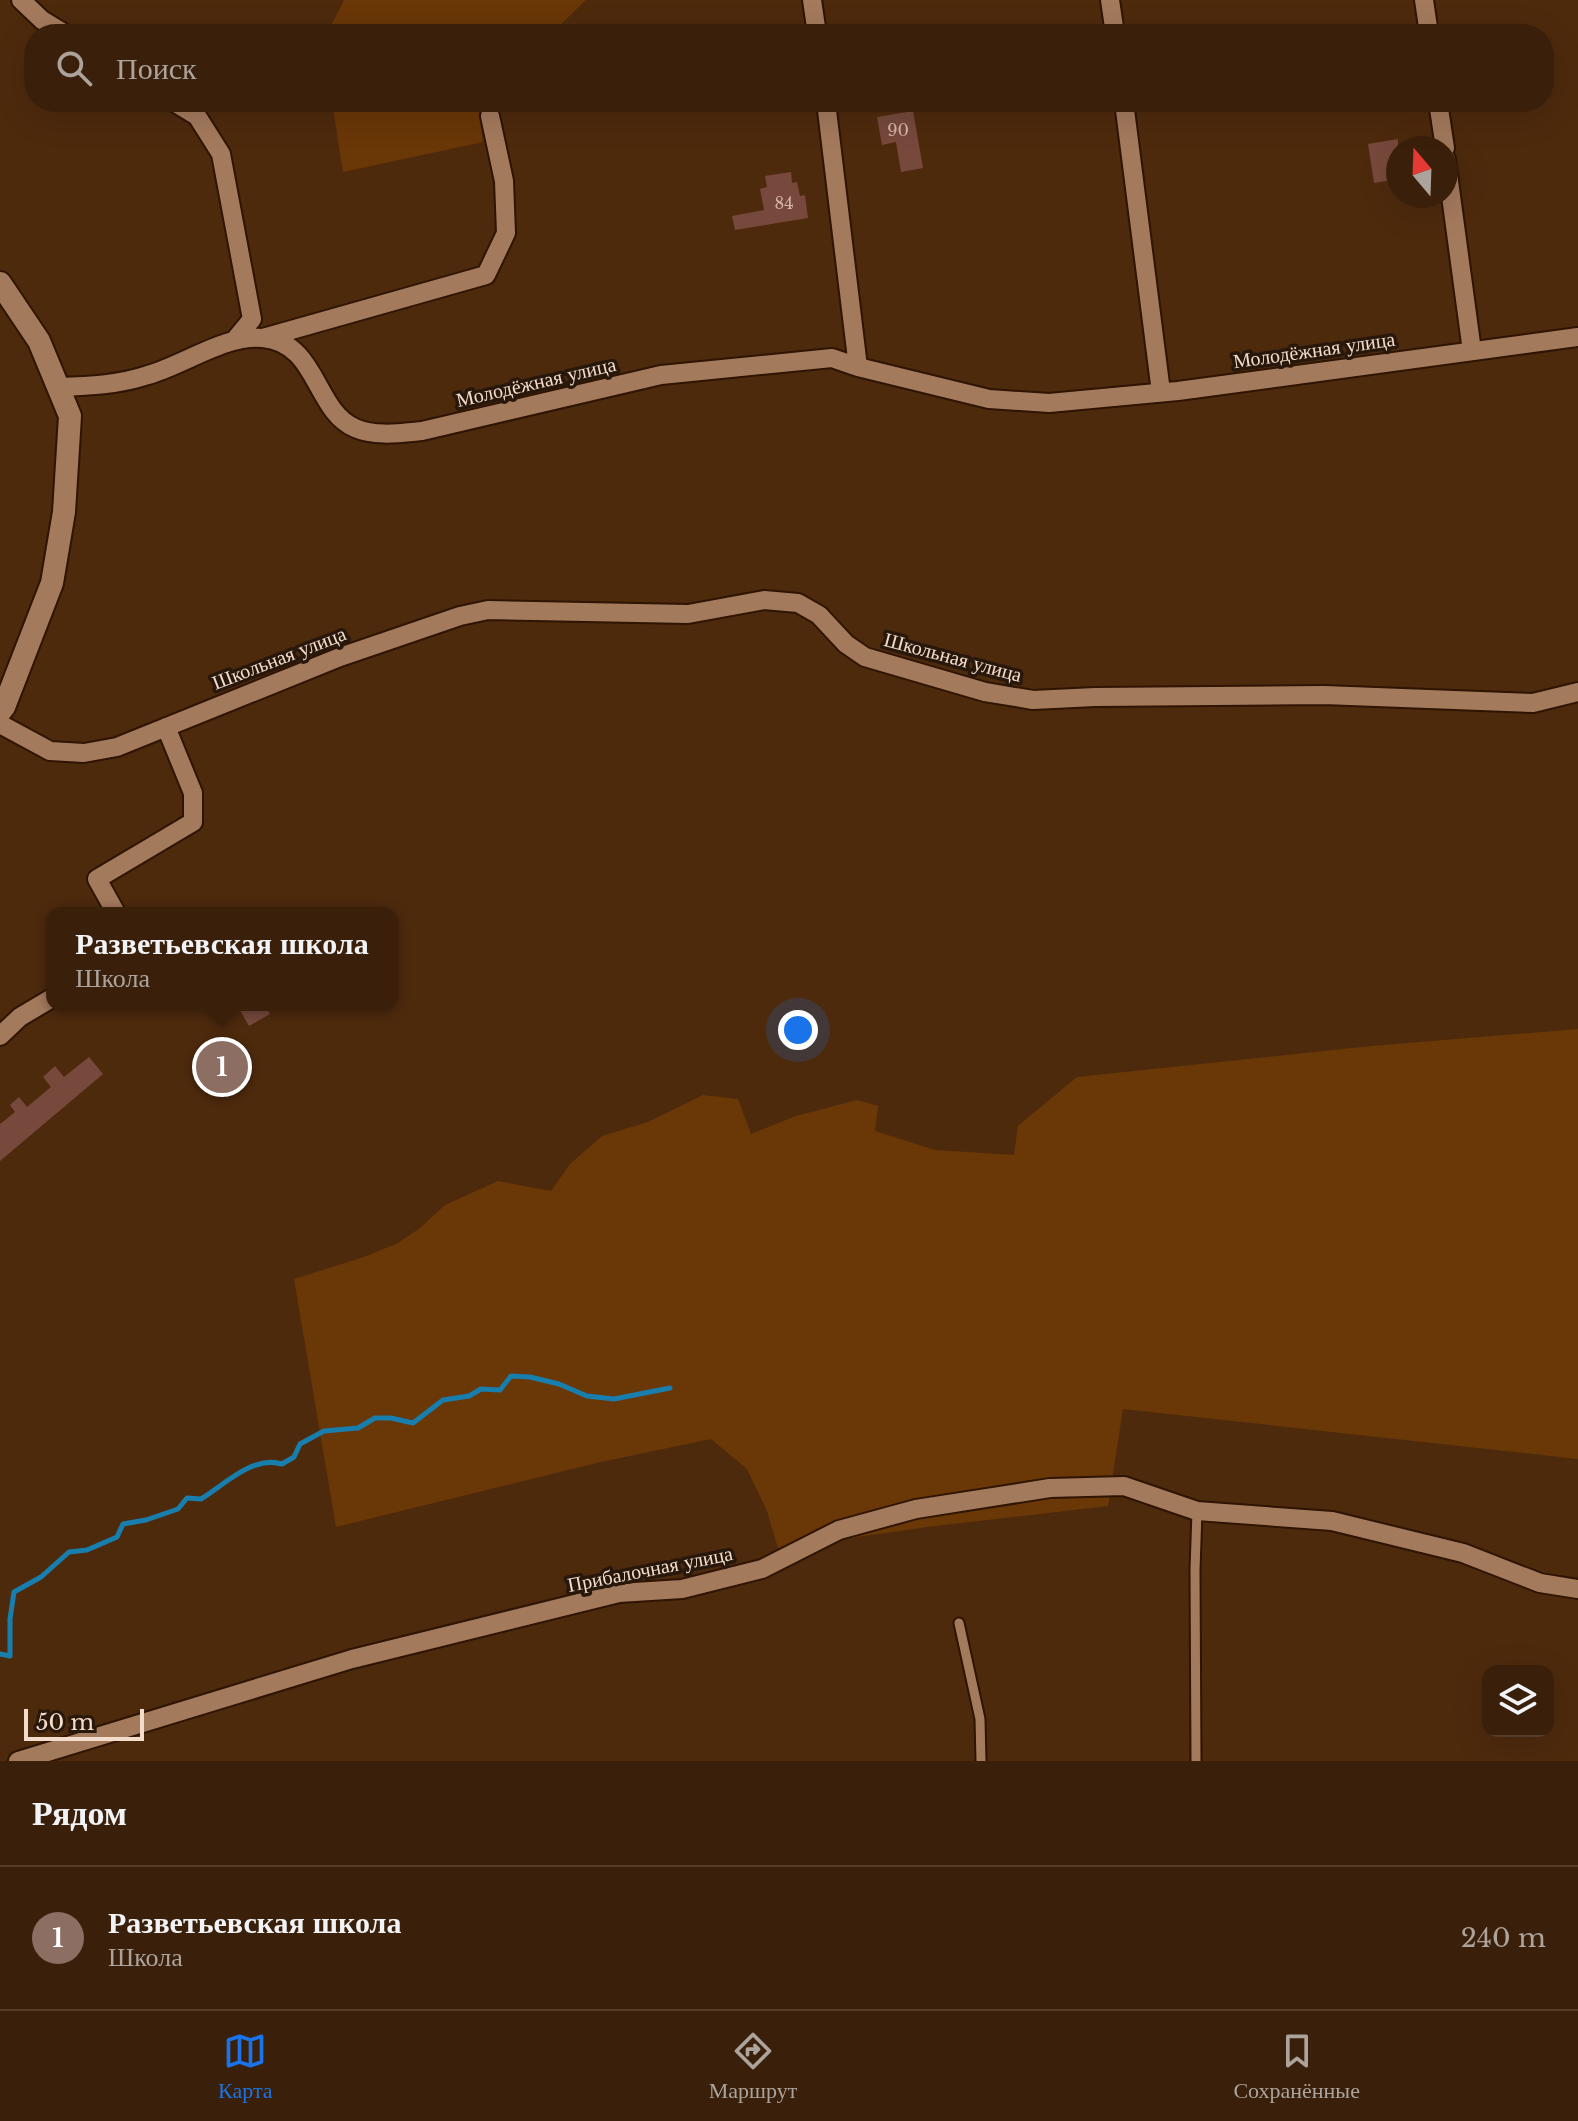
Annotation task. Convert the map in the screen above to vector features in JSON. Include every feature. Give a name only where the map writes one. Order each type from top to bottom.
[{"type":"street","points":[[21,0],[49,24]]},
{"type":"street","points":[[812,0],[816,24]]},
{"type":"street","points":[[1110,0],[1114,24]]},
{"type":"street","points":[[1424,0],[1428,24]]},
{"type":"street","points":[[190,112],[197,116],[221,154],[252,319],[234,341]]},
{"type":"street","points":[[827,112],[858,367]]},
{"type":"street","points":[[1125,112],[1161,392]]},
{"type":"street","points":[[1440,112],[1443,136]]},
{"type":"street","points":[[58,387],[102,386],[149,375],[234,341],[263,338],[486,275],[506,233],[504,181],[490,116]]},
{"type":"street","points":[[1453,208],[1472,351]]},
{"type":"street","points":[[0,283],[39,341],[70,416],[64,512],[52,583],[0,712]]},
{"type":"street","name":"Молодёжная улица","points":[[263,338],[288,345],[307,365],[337,415],[356,429],[386,434],[422,431],[661,375],[832,358],[989,399],[1049,403],[1161,392],[1578,337]]},
{"type":"street","name":"Школьная улица","points":[[0,724],[50,751],[84,753],[117,747],[340,657],[460,616],[488,610],[688,614],[764,600],[798,603],[819,615],[846,644],[865,657],[985,692],[1033,700],[1324,695],[1533,703],[1578,692]]},
{"type":"street","points":[[113,907],[97,879],[193,822],[193,793],[166,727]]},
{"type":"street","points":[[0,1036],[20,1017],[46,1002]]},
{"type":"street","name":"Прибалочная улица","points":[[18,1761],[352,1659],[619,1593],[682,1589],[762,1569],[839,1530],[916,1509],[1050,1488],[1124,1486],[1197,1511],[1332,1521],[1463,1553],[1540,1583],[1578,1589]]},
{"type":"lane","points":[[1196,1761],[1197,1511]]},
{"type":"lane","points":[[959,1623],[980,1719],[981,1761]]},
{"type":"shaded area","points":[[344,0],[586,0],[561,24],[332,24]]},
{"type":"shaded area","points":[[334,112],[478,112],[483,142],[343,172]]},
{"type":"shaded area","points":[[1578,1029],[1578,1459],[1123,1409],[1108,1506],[778,1548],[767,1511],[747,1469],[711,1439],[601,1462],[336,1527],[294,1279],[398,1243],[445,1205],[498,1181],[551,1191],[570,1164],[602,1136],[648,1122],[703,1095],[738,1099],[751,1134],[796,1116],[857,1100],[878,1106],[875,1131],[935,1150],[1014,1155],[1018,1126],[1077,1077],[1371,1046]]},
{"type":"building","points":[[913,112],[923,168],[901,172],[896,142],[882,145],[877,117]]},
{"type":"building","points":[[1386,141],[1386,181],[1374,183],[1368,144]]},
{"type":"building","points":[[791,172],[792,183],[797,182],[800,196],[805,195],[808,218],[735,230],[732,216],[764,210],[760,189],[767,187],[765,176]]},
{"type":"building","points":[[240,1011],[268,1011],[270,1014],[249,1026]]},
{"type":"building","points":[[89,1057],[103,1074],[0,1161],[0,1124],[15,1112],[10,1105],[19,1097],[27,1107],[51,1087],[43,1077],[55,1066],[64,1077]]},
{"type":"waterway","points":[[0,1654],[10,1656],[14,1592],[41,1577],[69,1552],[87,1550],[117,1537],[123,1524],[178,1509],[187,1498],[201,1499],[250,1467],[271,1462],[282,1464],[294,1457],[300,1444],[324,1431],[358,1428],[375,1418],[413,1423],[443,1400],[469,1396],[481,1389],[500,1390],[511,1376],[530,1377],[559,1384],[587,1396],[614,1399],[670,1388]]},
{"type":"place","name":"Разветьевская школа","points":[[222,1067]]}]
